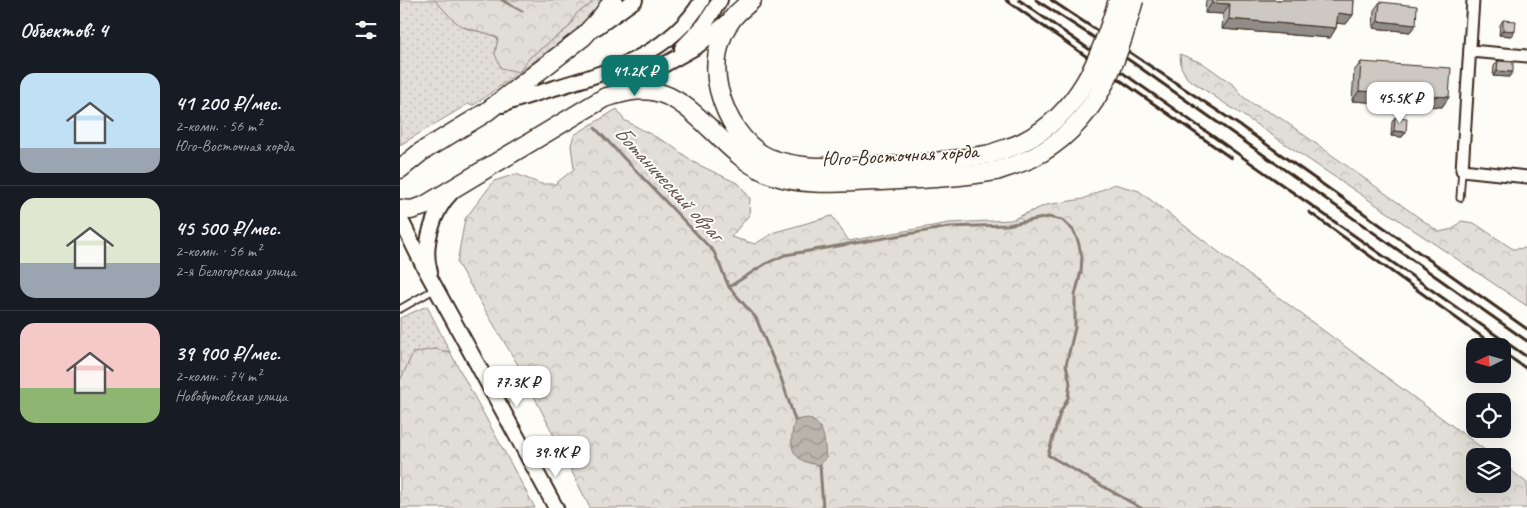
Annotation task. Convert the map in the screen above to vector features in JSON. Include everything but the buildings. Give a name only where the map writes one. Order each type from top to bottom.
[{"type":"main road","points":[[400,169],[421,152],[485,113],[583,37],[604,15],[613,0]]},
{"type":"main road","points":[[732,18],[752,0]]},
{"type":"main road","name":"Юго-Восточная хорда","points":[[732,18],[721,40],[716,58],[718,85],[724,110],[739,134],[752,148],[768,158],[814,168],[910,166],[991,154],[1022,142],[1049,126],[1070,106],[1087,81],[1098,57],[1118,0]]},
{"type":"main road","name":"Юго-Восточная хорда","points":[[400,209],[411,210],[424,206],[604,98],[630,91],[653,91],[675,100],[692,112],[731,150],[748,163],[771,175],[795,182],[823,183],[940,178],[996,171],[1032,158],[1057,141],[1082,119],[1099,96],[1112,70],[1134,0]]},
{"type":"street","points":[[583,37],[634,0]]},
{"type":"street","points":[[485,113],[520,98],[638,58],[669,38],[694,13],[702,0]]},
{"type":"street","points":[[653,71],[680,50],[705,24],[720,0]]},
{"type":"street","points":[[1473,0],[1462,170],[1527,177]]},
{"type":"street","points":[[604,98],[696,47],[732,18]]},
{"type":"street","points":[[1470,51],[1527,56]]},
{"type":"street","points":[[400,160],[421,152]]},
{"type":"street","points":[[436,289],[428,266],[432,230],[441,205],[465,182]]},
{"type":"street","points":[[400,218],[436,289],[556,508]]},
{"type":"lane","points":[[1460,198],[1462,170]]},
{"type":"lane","points":[[400,309],[436,289]]},
{"type":"green space","points":[[400,0],[434,0],[463,27],[498,38],[495,54],[529,58],[569,27],[576,13],[590,4],[592,0],[607,0],[584,25],[474,105],[468,104],[400,145]]},
{"type":"green space","points":[[434,0],[592,0],[591,4],[577,13],[569,27],[529,58],[519,72],[501,68],[495,54],[498,38],[462,26],[453,20]]},
{"type":"green space","points":[[1180,54],[1204,64],[1235,86],[1242,96],[1253,104],[1279,117],[1439,232],[1453,229],[1461,221],[1474,223],[1513,249],[1527,248],[1527,306],[1187,78],[1181,67]]},
{"type":"green space","points":[[617,109],[624,120],[669,144],[695,163],[739,184],[750,198],[749,215],[731,237],[755,244],[775,232],[832,216],[849,241],[949,223],[1011,220],[1046,205],[1083,199],[1114,184],[1139,191],[1466,436],[1466,438],[1482,448],[1466,448],[1466,493],[1511,493],[1511,470],[1527,483],[1527,508],[590,508],[521,370],[457,263],[465,219],[494,181],[516,174],[541,184],[555,184],[574,169],[571,145],[574,135]]},
{"type":"green space","points":[[427,306],[450,352],[434,349],[413,353],[400,381],[400,318]]},
{"type":"green space","points":[[434,349],[450,352],[535,508],[400,508],[400,381],[413,353]]},
{"type":"water","points":[[808,418],[818,425],[823,434],[826,458],[820,465],[802,460],[797,456],[792,445],[795,420]]},
{"type":"waterway","name":"Ботанический овраг","points":[[502,0],[522,11]]},
{"type":"waterway","name":"Ботанический овраг","points":[[595,128],[714,252],[729,287],[756,318],[781,378],[795,420]]},
{"type":"waterway","points":[[729,287],[765,264],[785,255],[949,227],[1007,225],[1048,217],[1062,220],[1073,230],[1082,257],[1081,272],[1075,295],[1075,328],[1066,365],[1070,383],[1068,398],[1060,413],[1048,455],[1141,508]]},
{"type":"waterway","points":[[820,465],[823,508]]},
{"type":"railway","points":[[1006,0],[1231,158]]},
{"type":"railway","points":[[1019,0],[1527,357]]},
{"type":"railway","points":[[1036,0],[1132,62],[1527,341]]},
{"type":"railway","points":[[1051,0],[1242,127],[1527,329]]},
{"type":"railway","points":[[1309,212],[1484,338]]},
{"type":"railway","points":[[1511,358],[1527,369]]}]
